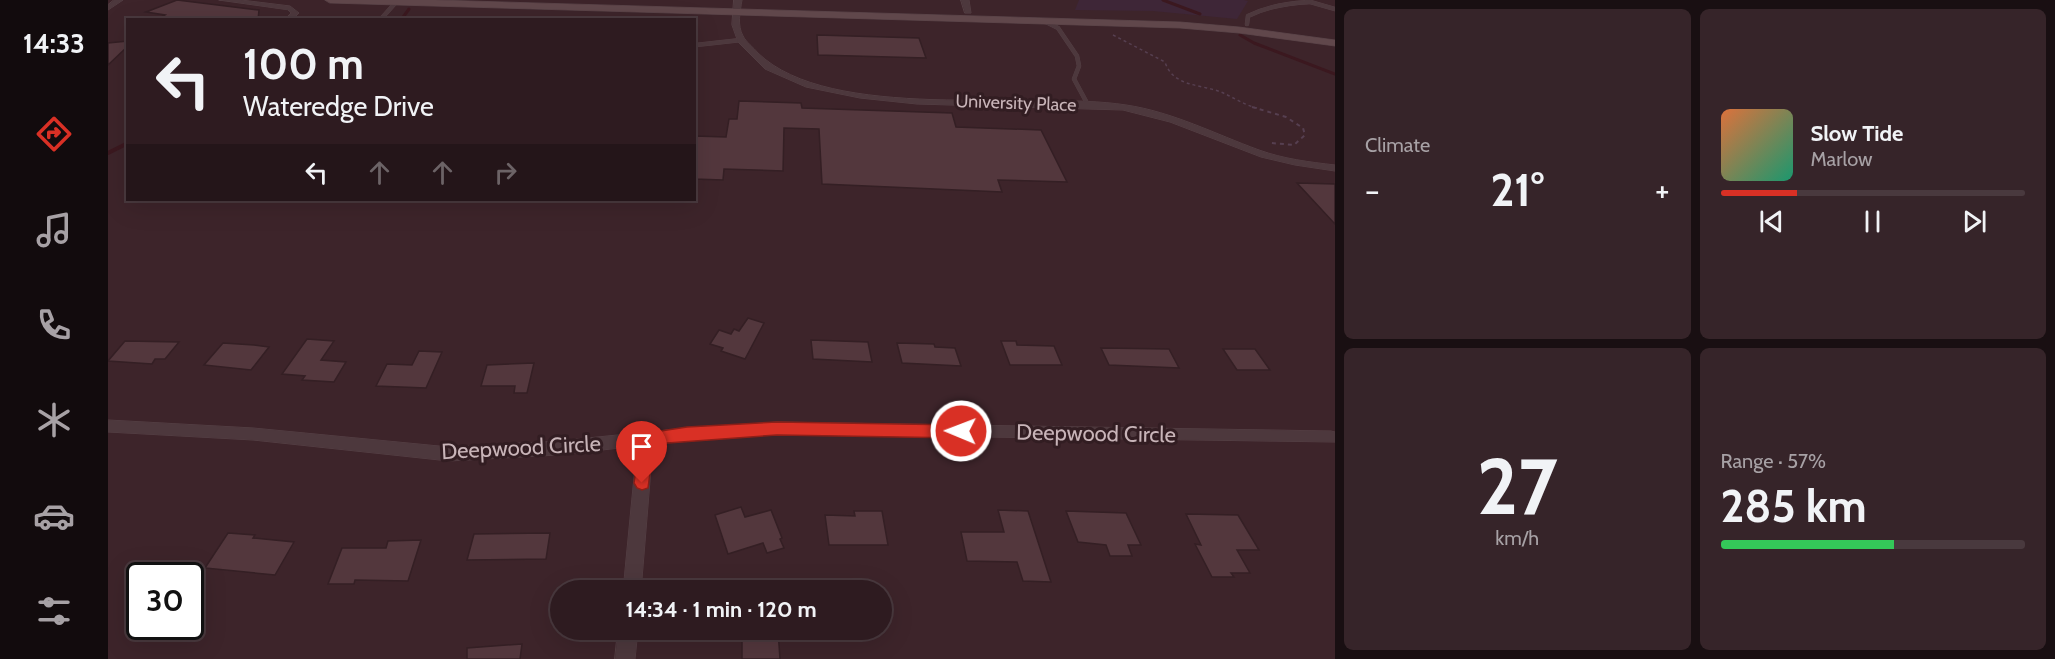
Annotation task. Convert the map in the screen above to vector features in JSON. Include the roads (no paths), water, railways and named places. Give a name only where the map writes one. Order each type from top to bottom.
[{"type":"main road","points":[[330,0],[737,5],[966,5],[1246,24],[1335,36]]},
{"type":"main road","points":[[572,0],[737,5],[1042,20],[1061,24],[1198,26],[1335,43]]},
{"type":"street","points":[[108,8],[119,0]]},
{"type":"street","points":[[223,0],[290,8],[295,13],[289,18]]},
{"type":"street","points":[[737,5],[736,28],[741,40]]},
{"type":"street","name":"University Place","points":[[741,40],[759,59],[779,73],[820,90],[915,100],[1122,107],[1162,115],[1256,152],[1335,168]]},
{"type":"street","name":"Deepwood Circle","points":[[108,426],[253,434],[449,454],[558,448],[707,432],[777,428],[1331,437]]},
{"type":"street","points":[[633,580],[646,439]]},
{"type":"street","points":[[625,659],[627,640]]},
{"type":"lane","points":[[1304,0],[1335,9]]},
{"type":"lane","points":[[382,18],[397,1]]},
{"type":"lane","points":[[1246,24],[1248,15],[1276,3],[1310,2]]},
{"type":"lane","points":[[1061,24],[1077,56],[1079,66],[1074,79],[1088,105]]},
{"type":"lane","points":[[696,45],[741,40]]},
{"type":"waterway","points":[[1163,0],[1200,14]]},
{"type":"waterway","points":[[402,18],[409,9]]},
{"type":"waterway","points":[[1240,35],[1254,43],[1335,74]]},
{"type":"waterway","points":[[108,153],[126,144]]}]
